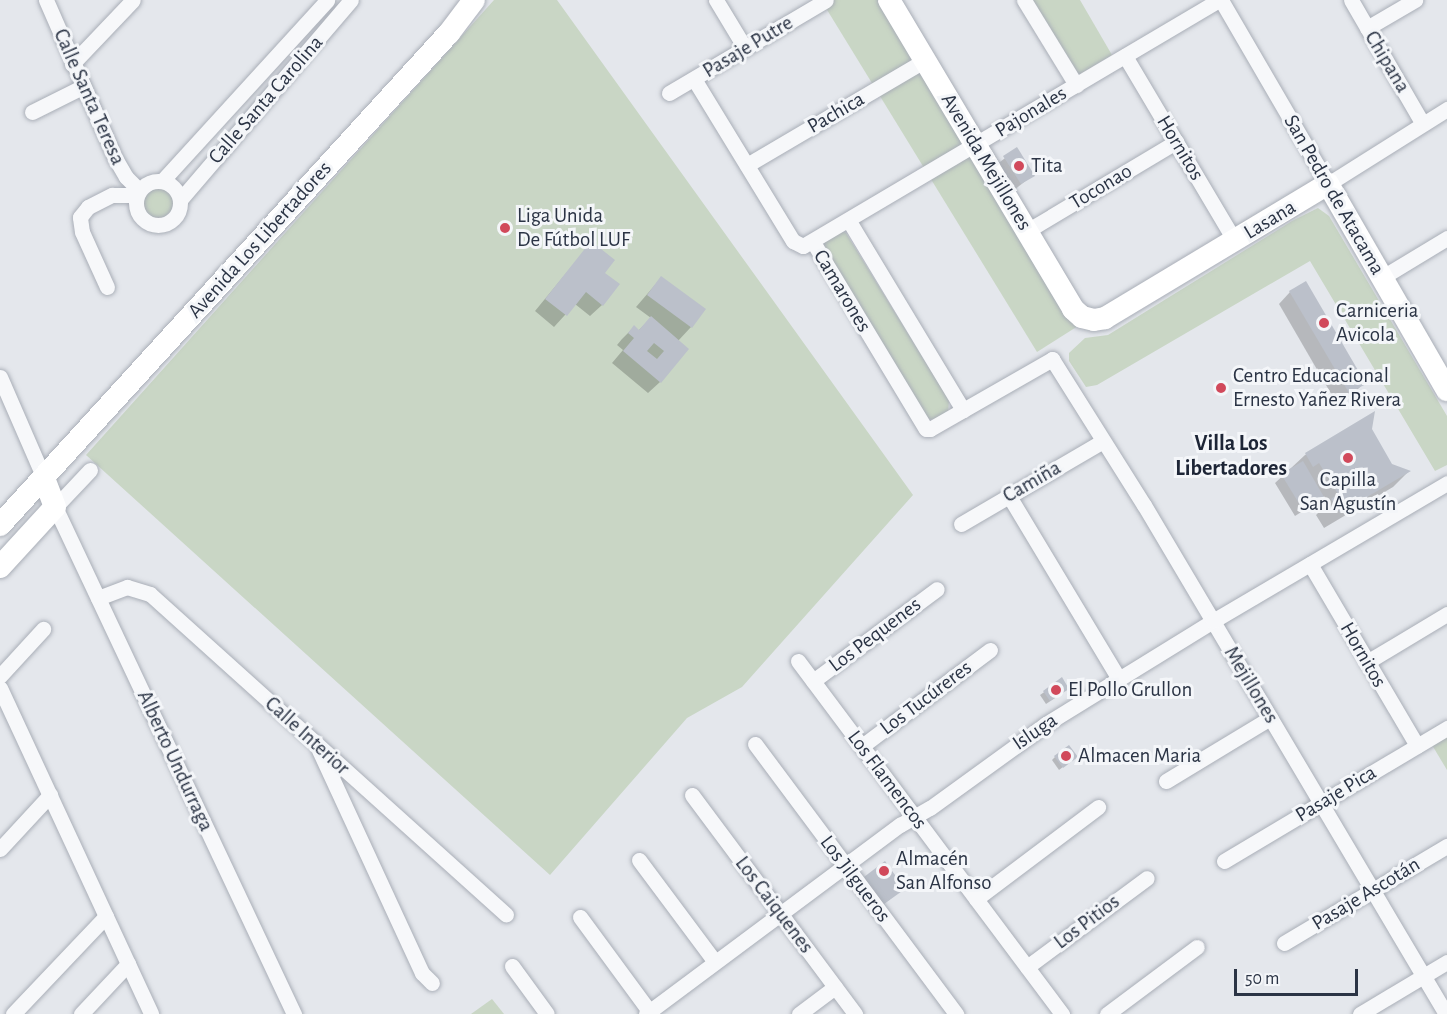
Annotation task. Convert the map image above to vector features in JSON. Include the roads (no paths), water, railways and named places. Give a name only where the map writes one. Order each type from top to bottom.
[{"type":"street","name":"Calle Santa Teresa","points":[[46,0],[82,87],[120,167],[138,192]]},
{"type":"street","points":[[72,64],[133,0]]},
{"type":"street","name":"Calle Santa Carolina","points":[[162,181],[327,0]]},
{"type":"street","name":"Calle Santa Carolina","points":[[180,200],[351,0]]},
{"type":"street","name":"Avenida Los Libertadores","points":[[0,525],[449,33],[474,0]]},
{"type":"street","points":[[716,0],[745,48]]},
{"type":"street","name":"Pasaje Putre","points":[[669,93],[826,0]]},
{"type":"street","name":"Avenida Mejillones","points":[[889,0],[1073,309],[1088,320]]},
{"type":"street","points":[[1024,0],[1076,85]]},
{"type":"street","name":"Pajonales","points":[[813,242],[1220,0]]},
{"type":"street","name":"San Pedro de Atacama","points":[[1220,0],[1447,390]]},
{"type":"street","name":"Chipana","points":[[1351,0],[1423,124]]},
{"type":"street","points":[[1367,28],[1415,0]]},
{"type":"street","name":"Hornitos","points":[[1125,56],[1235,241]]},
{"type":"street","name":"Pachica","points":[[747,165],[925,60]]},
{"type":"street","name":"Camarones","points":[[694,79],[793,241],[803,246],[813,242],[926,429],[963,410],[849,220]]},
{"type":"street","points":[[32,112],[82,87]]},
{"type":"street","name":"Lasana","points":[[1088,320],[1105,318],[1235,241],[1447,109]]},
{"type":"street","name":"Toconao","points":[[1027,231],[1176,142]]},
{"type":"street","points":[[107,287],[80,227],[80,217],[88,207],[112,195],[138,192],[149,182],[162,181],[174,188],[180,200],[177,214],[172,220],[158,225],[151,224],[139,215],[136,208],[138,192]]},
{"type":"street","points":[[1381,278],[1447,238]]},
{"type":"street","name":"Mejillones","points":[[963,410],[1052,359],[1213,621],[1446,1014]]},
{"type":"street","points":[[0,377],[55,507]]},
{"type":"street","name":"Camiña","points":[[961,524],[1103,441]]},
{"type":"street","points":[[0,567],[90,470]]},
{"type":"street","name":"Isluga","points":[[648,1013],[845,866],[1056,718],[1213,621],[1447,483]]},
{"type":"street","points":[[1009,496],[1119,679]]},
{"type":"street","name":"Alberto Undurraga","points":[[55,507],[294,1014]]},
{"type":"street","name":"Hornitos","points":[[1310,564],[1417,746]]},
{"type":"street","name":"Calle Interior","points":[[98,598],[127,587],[150,594],[506,914]]},
{"type":"street","name":"Los Pequenes","points":[[813,681],[937,589]]},
{"type":"street","points":[[1367,662],[1447,614]]},
{"type":"street","points":[[0,676],[43,629]]},
{"type":"street","name":"Los Tucúreres","points":[[862,746],[990,651]]},
{"type":"street","name":"Los Flamencos","points":[[798,661],[1062,1014]]},
{"type":"street","points":[[0,688],[151,1014]]},
{"type":"street","points":[[1166,781],[1270,718]]},
{"type":"street","name":"Pasaje Pica","points":[[1224,861],[1447,728]]},
{"type":"street","name":"Los Jilgueros","points":[[755,744],[956,1014]]},
{"type":"street","points":[[316,745],[422,973],[432,983]]},
{"type":"street","points":[[0,849],[50,795]]},
{"type":"street","name":"Los Caiquenes","points":[[692,795],[855,1014]]},
{"type":"street","points":[[976,898],[1098,807]]},
{"type":"street","name":"Pasaje Ascotán","points":[[1284,943],[1447,846]]},
{"type":"street","points":[[639,860],[715,962]]},
{"type":"street","name":"Los Pitios","points":[[1027,967],[1147,878]]},
{"type":"street","points":[[13,1014],[106,916]]},
{"type":"street","points":[[580,917],[648,1013]]},
{"type":"street","points":[[1107,1014],[1197,947]]},
{"type":"street","points":[[1360,1014],[1447,962]]},
{"type":"street","points":[[81,1014],[128,964]]},
{"type":"street","points":[[512,966],[547,1014]]},
{"type":"street","points":[[799,1014],[835,987]]},
{"type":"place","name":"Tita","points":[[1019,166]]},
{"type":"place","name":"Liga Unida De Fútbol LUF","points":[[505,228]]},
{"type":"place","name":"Carniceria Avicola","points":[[1324,323]]},
{"type":"place","name":"Centro Educacional Ernesto Yañez Rivera","points":[[1221,388]]},
{"type":"place","name":"Capilla San Agustín","points":[[1348,458]]},
{"type":"place","name":"El Pollo Grullon","points":[[1056,690]]},
{"type":"place","name":"Almacen Maria","points":[[1066,756]]},
{"type":"place","name":"Almacén San Alfonso","points":[[884,871]]},
{"type":"district","name":"Villa Los Libertadores","points":[[1231,456]]}]
